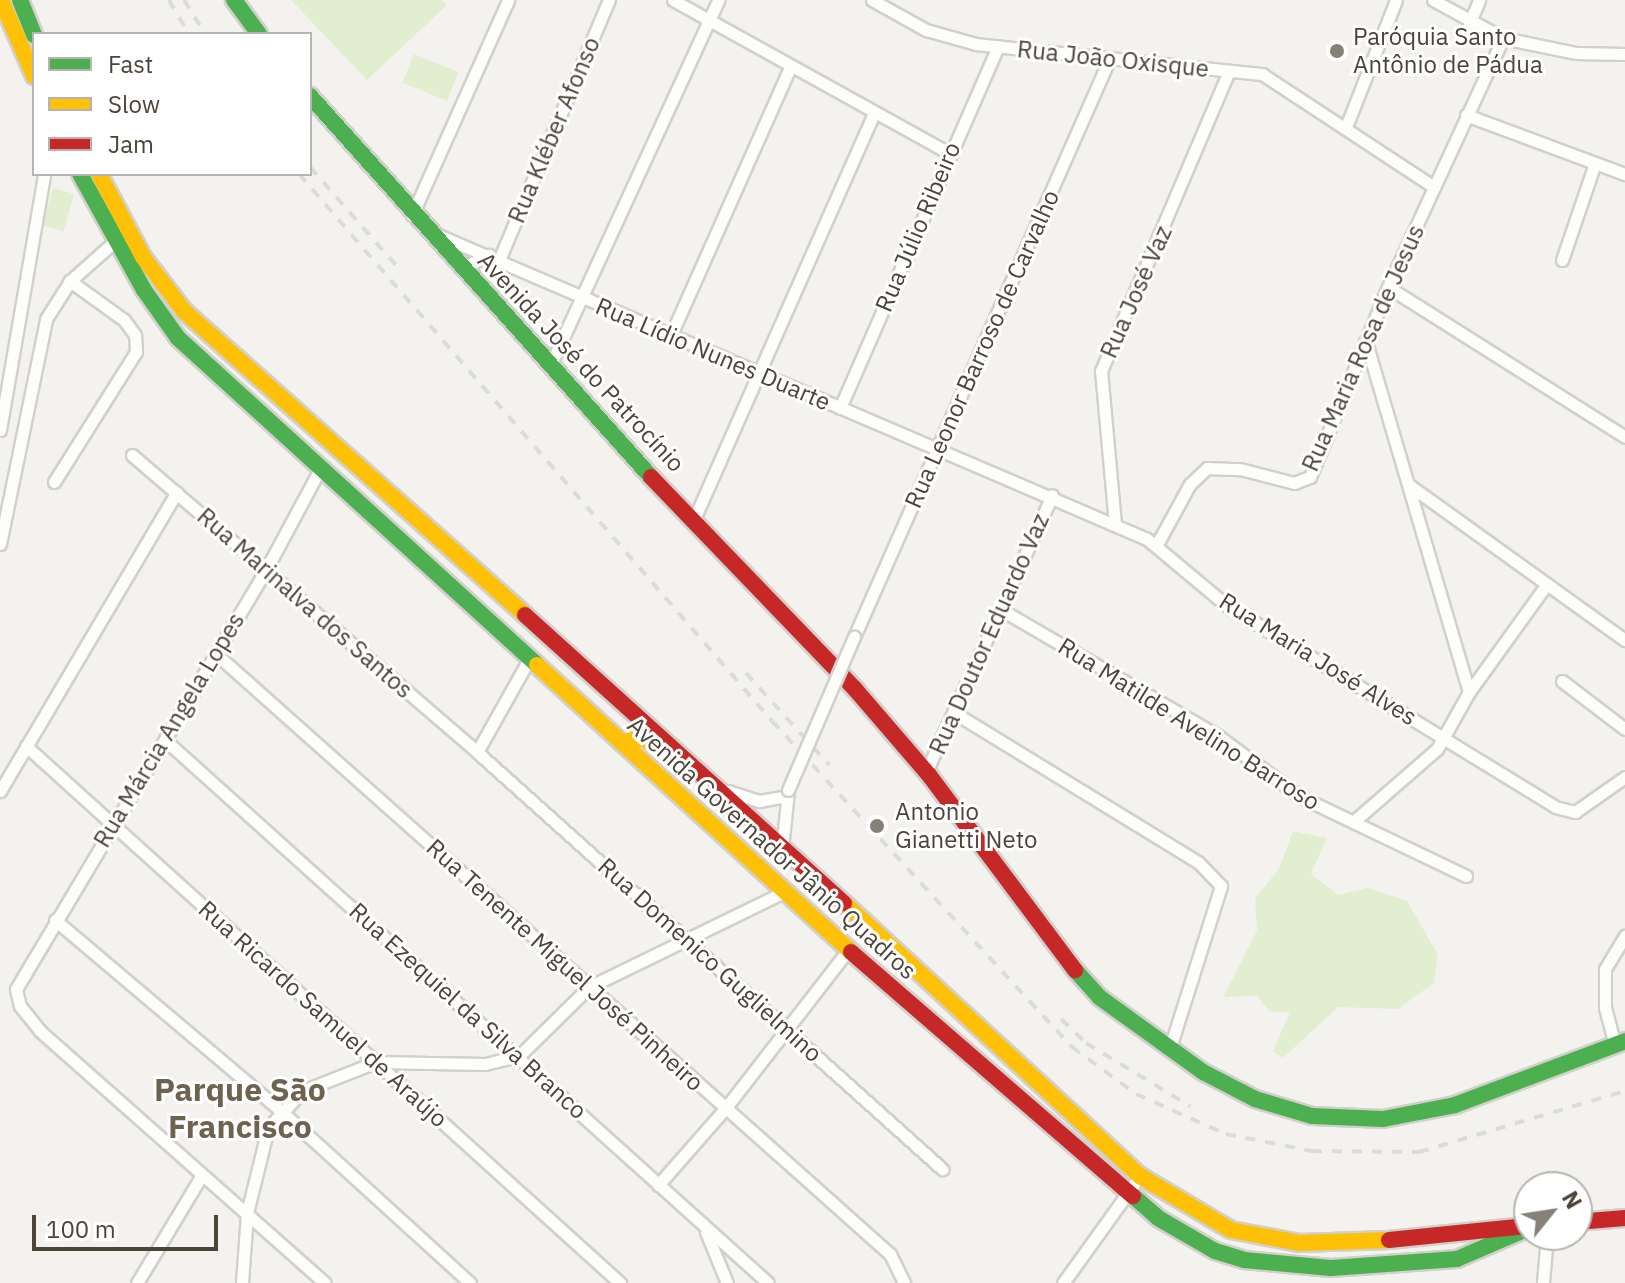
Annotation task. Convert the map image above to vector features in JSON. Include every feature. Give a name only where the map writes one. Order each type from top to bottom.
[{"type":"main road","points":[[1,0],[32,71]]},
{"type":"main road","points":[[20,0],[33,32]]},
{"type":"main road","points":[[234,0],[258,32]]},
{"type":"main road","name":"Avenida José do Patrocínio","points":[[312,98],[425,230],[642,468],[695,517],[823,654],[926,772],[1099,997],[1203,1072],[1278,1108],[1383,1119],[1455,1105],[1620,1043]]},
{"type":"main road","points":[[81,176],[110,215]]},
{"type":"main road","points":[[100,176],[110,215]]},
{"type":"main road","name":"Avenida Governador Jânio Quadros","points":[[110,215],[115,241],[164,321],[534,666],[848,950],[1127,1196],[1215,1251],[1244,1260],[1331,1268],[1445,1260],[1474,1254],[1513,1235]]},
{"type":"main road","name":"Avenida Governador Jânio Quadros","points":[[110,215],[179,305],[718,787],[1140,1176],[1231,1230],[1263,1238],[1361,1243],[1513,1228]]},
{"type":"main road","points":[[164,321],[179,305]]},
{"type":"main road","points":[[512,646],[525,636],[527,618]]},
{"type":"main road","points":[[534,666],[562,649]]},
{"type":"main road","points":[[622,743],[640,738],[680,753]]},
{"type":"main road","points":[[713,827],[765,861],[782,849]]},
{"type":"main road","points":[[784,892],[814,878]]},
{"type":"main road","points":[[1593,1221],[1625,1218]]},
{"type":"main road","points":[[1445,1260],[1447,1234]]},
{"type":"street","name":"Rua Kléber Afonso","points":[[494,258],[609,0]]},
{"type":"street","points":[[673,0],[790,68],[949,153]]},
{"type":"street","points":[[550,366],[718,0]]},
{"type":"street","name":"Rua João Oxisque","points":[[872,0],[936,34],[998,46],[1262,74],[1434,187]]},
{"type":"street","points":[[1346,127],[1396,0]]},
{"type":"street","points":[[1433,0],[1469,24],[1503,38],[1576,53],[1625,54]]},
{"type":"street","points":[[1469,24],[1479,0]]},
{"type":"street","points":[[412,215],[502,3]]},
{"type":"street","name":"Rua Maria Rosa de Jesus","points":[[1156,546],[1190,484],[1207,468],[1240,469],[1294,483],[1310,477],[1388,287],[1503,38]]},
{"type":"street","name":"Rua Júlio Ribeiro","points":[[840,408],[998,46]]},
{"type":"street","name":"Rua Leonor Barroso de Carvalho","points":[[782,849],[787,793],[1109,60]]},
{"type":"street","points":[[670,337],[790,68]]},
{"type":"street","name":"Rua José Vaz","points":[[1115,524],[1101,371],[1229,71]]},
{"type":"street","points":[[695,517],[874,113]]},
{"type":"street","points":[[1466,115],[1625,174]]},
{"type":"street","points":[[1562,260],[1595,163]]},
{"type":"street","points":[[0,430],[44,176]]},
{"type":"street","name":"Rua Lídio Nunes Duarte","points":[[425,230],[670,337],[1052,495]]},
{"type":"street","points":[[0,544],[46,319],[70,281],[115,241]]},
{"type":"street","points":[[462,268],[494,258]]},
{"type":"street","points":[[54,482],[136,352],[131,327],[70,281]]},
{"type":"street","points":[[1388,287],[1625,437]]},
{"type":"street","points":[[1366,341],[1469,692]]},
{"type":"street","name":"Rua Marinalva dos Santos","points":[[132,455],[267,568],[477,752]]},
{"type":"street","name":"Rua Márcia Angela Lopes","points":[[202,1175],[40,1031],[16,1000],[16,989],[267,568],[320,469]]},
{"type":"street","points":[[1409,485],[1625,640]]},
{"type":"street","points":[[0,791],[177,492]]},
{"type":"street","name":"Rua Maria José Alves","points":[[1052,495],[1156,546],[1226,605],[1564,811],[1575,812],[1590,804],[1625,777]]},
{"type":"street","name":"Rua Doutor Eduardo Vaz","points":[[926,772],[1052,495]]},
{"type":"street","points":[[1353,822],[1445,737],[1469,692],[1547,584]]},
{"type":"street","name":"Rua Matilde Avelino Barroso","points":[[1000,609],[1218,736],[1301,797],[1466,876]]},
{"type":"street","name":"Rua Tenente Miguel José Pinheiro","points":[[216,654],[724,1110],[890,1254],[904,1283]]},
{"type":"street","points":[[477,752],[534,666]]},
{"type":"street","points":[[1562,681],[1625,729]]},
{"type":"street","points":[[953,712],[1198,862],[1221,886],[1170,1048]]},
{"type":"street","name":"Rua Ezequiel da Silva Branco","points":[[165,740],[520,1055],[768,1283]]},
{"type":"street","name":"Rua Ricardo Samuel de Araújo","points":[[26,746],[620,1283]]},
{"type":"street","name":"Rua Domenico Guglielmino","points":[[477,752],[942,1169]]},
{"type":"street","points":[[718,787],[759,801],[787,793]]},
{"type":"street","points":[[242,1283],[247,1213],[268,1128],[280,1110],[302,1091],[376,1062],[485,1064],[520,1055],[589,987],[784,892]]},
{"type":"street","points":[[55,920],[280,1110],[470,1283]]},
{"type":"street","points":[[1620,1043],[1605,1008],[1605,969],[1625,936]]},
{"type":"street","points":[[658,1185],[724,1110],[848,950]]},
{"type":"street","points":[[137,1283],[202,1175],[325,1283]]},
{"type":"street","points":[[1063,1283],[1140,1176]]},
{"type":"street","points":[[704,1227],[727,1283]]},
{"type":"street","points":[[1543,1283],[1546,1251]]},
{"type":"green space","points":[[291,0],[442,0],[447,5],[367,80]]},
{"type":"green space","points":[[414,54],[459,72],[447,101],[402,83]]},
{"type":"green space","points":[[53,188],[74,194],[63,232],[42,225]]},
{"type":"green space","points":[[1293,831],[1327,838],[1311,874],[1338,895],[1368,888],[1407,901],[1438,955],[1434,983],[1398,1009],[1338,1007],[1283,1058],[1273,1051],[1290,1012],[1270,1012],[1257,996],[1223,997],[1257,931],[1255,898],[1279,869]]},
{"type":"railway","points":[[169,0],[188,32]]},
{"type":"railway","points":[[184,0],[204,32]]},
{"type":"railway","points":[[312,169],[402,272]]},
{"type":"railway","points":[[301,176],[772,721],[1072,1047],[1136,1094],[1226,1134],[1312,1151],[1419,1152],[1625,1091]]},
{"type":"railway","points":[[746,673],[829,765]]},
{"type":"railway","points":[[1061,1019],[1086,1043],[1190,1106]]},
{"type":"traffic: fast","points":[[20,0],[33,32]]},
{"type":"traffic: fast","points":[[234,0],[258,32]]},
{"type":"traffic: fast","points":[[312,98],[651,477]]},
{"type":"traffic: fast","points":[[81,176],[144,290],[178,338],[537,665]]},
{"type":"traffic: fast","points":[[1075,970],[1099,997],[1203,1072],[1255,1099],[1312,1116],[1383,1119],[1455,1105],[1625,1041]]},
{"type":"traffic: fast","points":[[1133,1196],[1158,1218],[1215,1251],[1244,1260],[1331,1268],[1457,1259],[1513,1235]]},
{"type":"traffic: slow","points":[[1,0],[32,71]]},
{"type":"traffic: slow","points":[[100,176],[143,257],[184,311],[525,615]]},
{"type":"traffic: slow","points":[[537,665],[851,952]]},
{"type":"traffic: slow","points":[[622,743],[640,738],[667,748]]},
{"type":"traffic: slow","points":[[844,903],[1140,1176],[1231,1230],[1299,1243],[1389,1240]]},
{"type":"traffic: jam","points":[[651,477],[855,689],[929,775],[1075,970]]},
{"type":"traffic: jam","points":[[525,615],[844,903]]},
{"type":"traffic: jam","points":[[851,952],[1133,1196]]},
{"type":"traffic: jam","points":[[1593,1221],[1625,1218]]},
{"type":"traffic: jam","points":[[1389,1240],[1513,1227]]},
{"type":"place","name":"Paróquia Santo Antônio de Pádua","points":[[1337,51]]},
{"type":"place","name":"Antonio Gianetti Neto","points":[[877,826]]},
{"type":"district","name":"Parque São Francisco","points":[[240,1108]]}]
